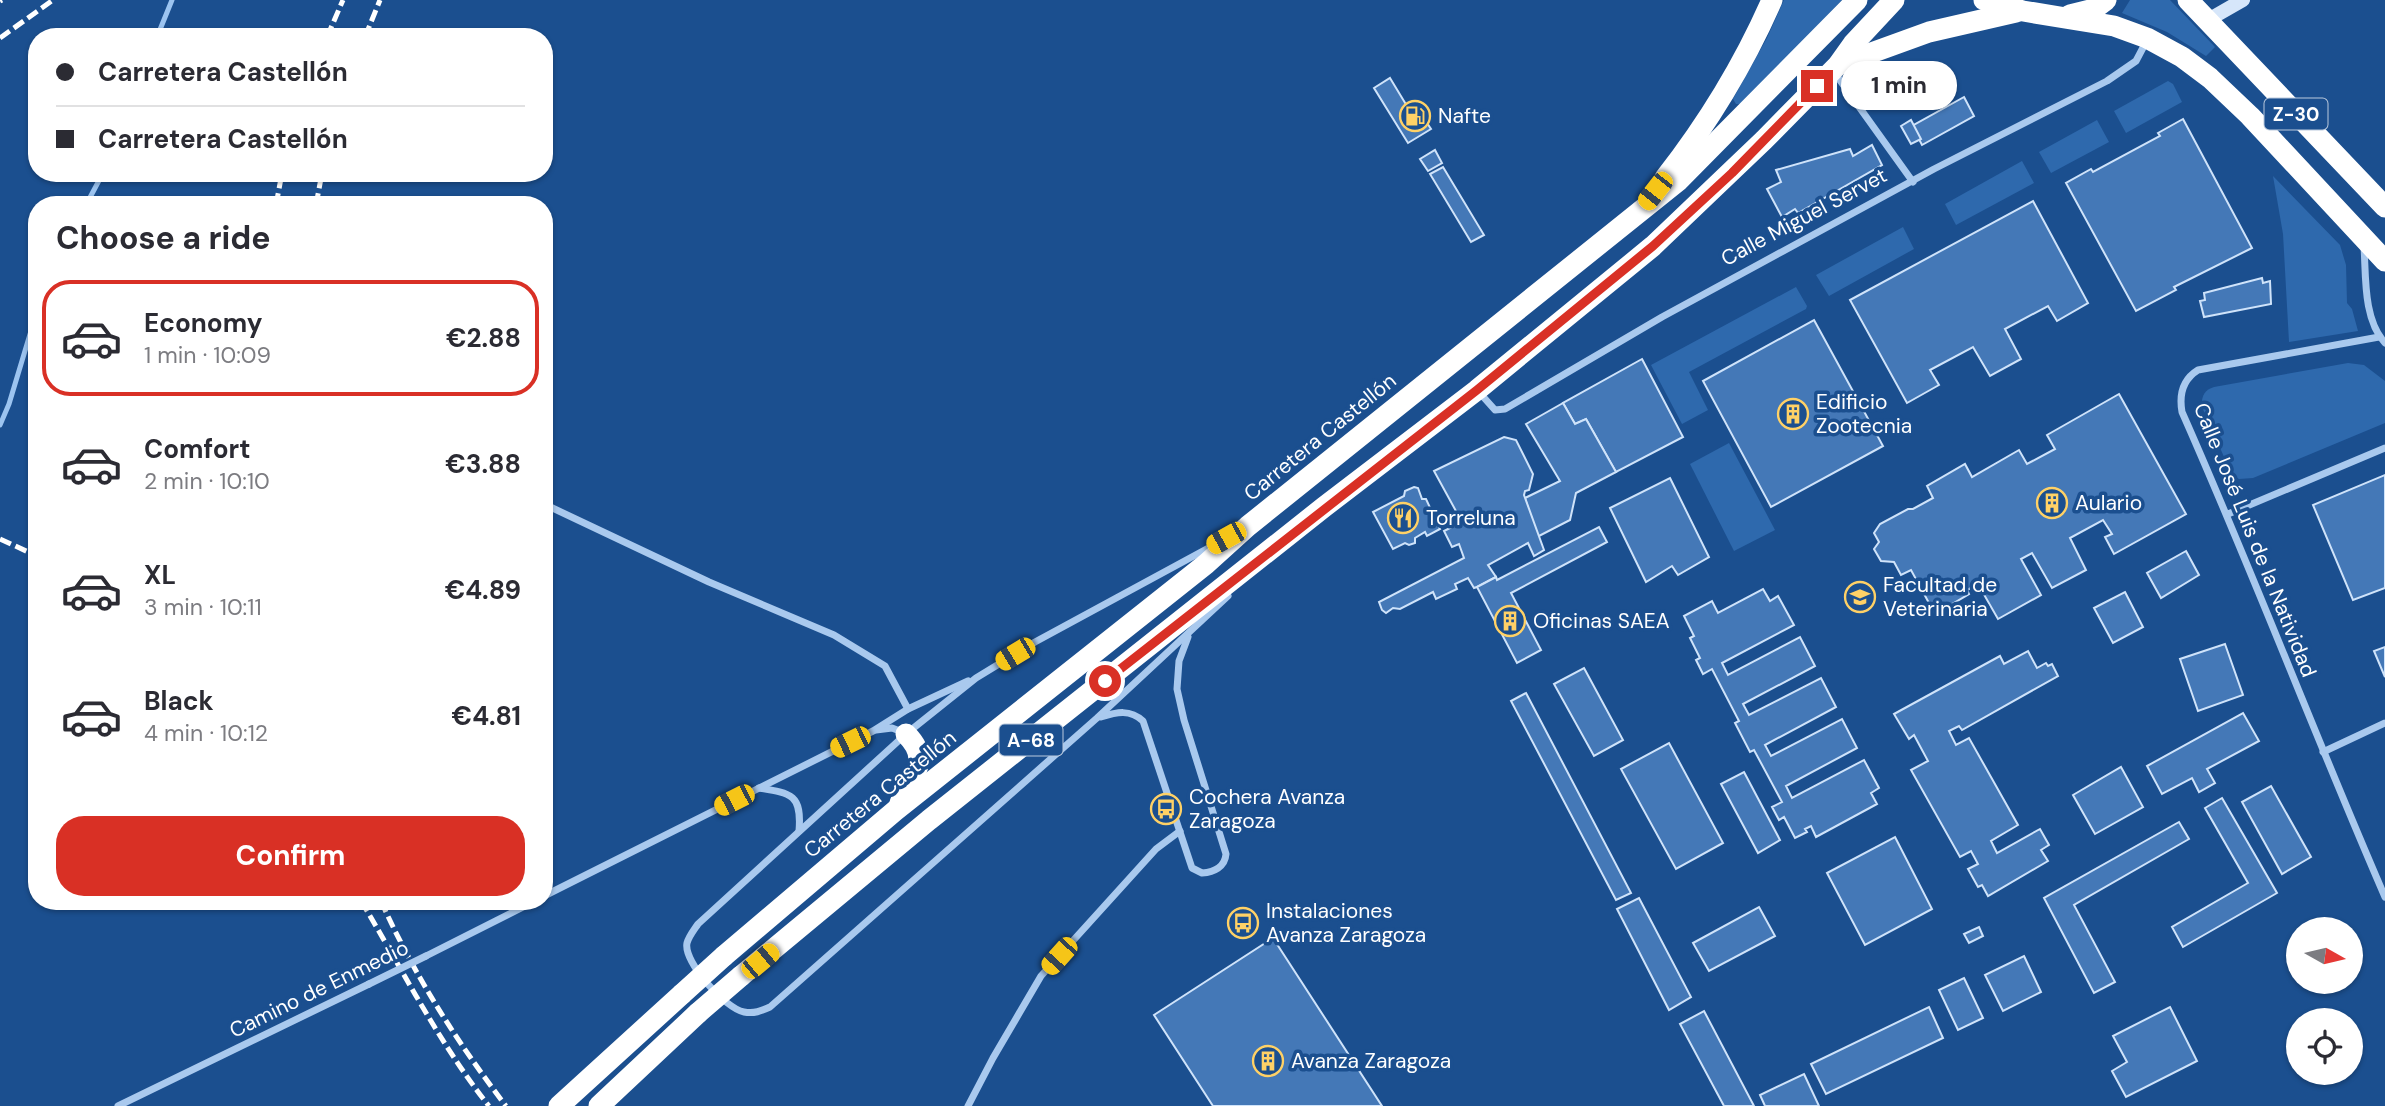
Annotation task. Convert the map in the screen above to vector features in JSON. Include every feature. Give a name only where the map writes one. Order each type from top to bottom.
[{"type":"highway","points":[[1642,207],[1701,130],[1728,88],[1747,55],[1772,0]]},
{"type":"highway","name":"Carretera Castellón","points":[[559,1106],[724,956],[896,810],[1206,564],[1248,526],[1686,173],[1857,0]]},
{"type":"highway","name":"Carretera Castellón","points":[[599,1106],[698,1013],[929,820],[1477,390],[1653,246],[1732,173],[1835,68],[1853,44],[1894,0]]},
{"type":"highway","name":"Z-30","points":[[1984,0],[2023,11],[2114,26],[2147,38],[2182,57],[2222,88],[2250,116],[2385,261]]},
{"type":"highway","points":[[2064,16],[2085,12],[2106,0]]},
{"type":"highway","name":"Z-30","points":[[2188,0],[2385,207]]},
{"type":"highway","points":[[1835,68],[1929,32],[2023,11]]},
{"type":"highway","points":[[896,810],[920,759],[914,742],[906,734]]},
{"type":"main road","points":[[2208,20],[2243,0]]},
{"type":"street","name":"Calle Miguel Servet","points":[[1477,390],[1486,402],[1498,411],[1505,409],[1662,317],[2127,69],[2136,61],[2147,38]]},
{"type":"street","points":[[1835,68],[1913,182]]},
{"type":"street","points":[[2364,239],[2370,310],[2382,340]]},
{"type":"street","name":"Calle José Luis de la Natividad","points":[[2382,340],[2209,368],[2191,374],[2181,392],[2182,412],[2228,514],[2322,752],[2385,897]]},
{"type":"street","points":[[2228,514],[2385,448]]},
{"type":"street","points":[[553,508],[709,582],[834,635],[885,666],[908,709]]},
{"type":"street","name":"Carretera Castellón","points":[[906,734],[698,924],[687,943],[687,951],[694,966],[726,1003],[735,1009],[757,1012],[770,1007],[1097,718],[1324,508]]},
{"type":"street","points":[[553,891],[873,731],[908,709],[976,678],[1035,642],[1248,526]]},
{"type":"street","points":[[1097,718],[1124,712],[1143,721],[1192,868],[1202,873],[1210,872],[1224,863],[1226,853],[1177,690],[1179,661],[1190,633]]},
{"type":"street","points":[[873,731],[892,728],[906,734],[976,678]]},
{"type":"street","points":[[2322,752],[2385,723]]},
{"type":"street","points":[[758,788],[786,792],[797,800],[800,813],[799,831]]},
{"type":"street","points":[[968,1106],[1041,975],[1156,849],[1180,831]]},
{"type":"street","name":"Camino de Enmedio","points":[[118,1106],[516,910]]},
{"type":"shaded area","points":[[1784,0],[1842,0],[1742,104],[1736,104],[1733,99],[1767,38]]},
{"type":"shaded area","points":[[2130,0],[2170,0],[2215,47],[2206,56],[2167,32],[2122,13]]},
{"type":"shaded area","points":[[2168,81],[2173,84],[2182,102],[2126,133],[2114,111]]},
{"type":"shaded area","points":[[2097,120],[2109,142],[2051,173],[2039,152]]},
{"type":"shaded area","points":[[2022,161],[2034,183],[1956,225],[1945,204]]},
{"type":"shaded area","points":[[2273,176],[2340,245],[2346,265],[2347,303],[2352,309],[2358,331],[2289,342],[2283,234]]},
{"type":"shaded area","points":[[1903,227],[1914,249],[1829,296],[1816,275]]},
{"type":"shaded area","points":[[1796,287],[1807,306],[1806,309],[1689,372],[1708,410],[1682,424],[1651,365]]},
{"type":"shaded area","points":[[2348,363],[2364,365],[2385,381],[2385,423],[2253,478],[2239,479],[2232,475],[2202,407],[2206,392],[2214,387]]},
{"type":"shaded area","points":[[1729,443],[1775,530],[1734,551],[1690,464]]},
{"type":"building","points":[[1390,78],[1416,121],[1423,117],[1431,129],[1408,143],[1374,88]]},
{"type":"building","points":[[1964,97],[1974,116],[1922,145],[1912,126]]},
{"type":"building","points":[[2183,119],[2252,248],[2174,287],[2176,290],[2136,311],[2066,183],[2091,169],[2093,172],[2160,136],[2158,133]]},
{"type":"building","points":[[1911,120],[1921,139],[1911,144],[1901,126]]},
{"type":"building","points":[[1872,145],[1882,165],[1798,213],[1795,209],[1782,217],[1767,189],[1781,182],[1776,170],[1850,149],[1853,156]]},
{"type":"building","points":[[1435,150],[1442,163],[1428,171],[1420,159]]},
{"type":"building","points":[[1443,167],[1484,235],[1471,242],[1430,174]]},
{"type":"building","points":[[2033,201],[2088,303],[2057,321],[2048,306],[2005,329],[2021,359],[1990,376],[1973,347],[1930,370],[1939,385],[1907,403],[1850,300]]},
{"type":"building","points":[[2262,278],[2263,283],[2270,281],[2271,304],[2204,317],[2200,301],[2205,300],[2204,293]]},
{"type":"building","name":"Edificio Zootecnia","points":[[1814,320],[1883,446],[1771,507],[1703,381]]},
{"type":"building","points":[[1642,359],[1683,437],[1616,472],[1586,419],[1575,424],[1563,403]]},
{"type":"building","name":"Aulario","points":[[2119,394],[2186,514],[2114,554],[2105,537],[2112,534],[2103,520],[2070,538],[2086,570],[2052,588],[2032,553],[2021,559],[2041,595],[1998,619],[1978,584],[1967,590],[1969,594],[1935,614],[1911,570],[1901,575],[1894,562],[1881,561],[1874,549],[1879,542],[1874,533],[1880,524],[1933,498],[1927,486],[1965,464],[1972,477],[2019,450],[2027,464],[2055,449],[2047,435]]},
{"type":"building","points":[[1563,403],[1575,424],[1586,419],[1616,472],[1576,493],[1570,520],[1537,537],[1525,498],[1560,481],[1526,424]]},
{"type":"building","points":[[1504,437],[1516,440],[1533,474],[1529,490],[1525,491],[1524,495],[1544,550],[1534,556],[1528,543],[1488,565],[1496,577],[1477,587],[1474,588],[1468,578],[1455,584],[1457,589],[1436,599],[1433,592],[1386,613],[1379,602],[1464,558],[1459,544],[1452,547],[1444,531],[1462,522],[1434,471]]},
{"type":"building","points":[[2385,475],[2385,588],[2353,600],[2313,505]]},
{"type":"building","points":[[1670,478],[1709,557],[1678,575],[1672,566],[1646,582],[1610,508]]},
{"type":"building","points":[[1418,488],[1422,499],[1426,499],[1440,529],[1427,536],[1425,532],[1415,538],[1415,543],[1405,543],[1393,549],[1373,512],[1404,496],[1405,491]]},
{"type":"building","name":"Oficinas SAEA","points":[[1599,527],[1607,542],[1511,593],[1541,650],[1517,663],[1477,587],[1496,577],[1497,580]]},
{"type":"building","points":[[2186,551],[2199,575],[2161,598],[2147,573]]},
{"type":"building","points":[[1763,589],[1770,601],[1778,596],[1794,625],[1722,663],[1728,675],[1800,637],[1815,666],[1743,704],[1749,715],[1821,678],[1836,707],[1765,745],[1771,756],[1842,719],[1857,748],[1786,786],[1792,798],[1864,760],[1879,788],[1871,793],[1877,804],[1816,837],[1811,826],[1805,829],[1807,832],[1795,838],[1784,817],[1779,820],[1772,807],[1782,802],[1754,750],[1750,752],[1735,723],[1739,721],[1712,669],[1703,674],[1696,660],[1700,658],[1690,638],[1694,636],[1684,616],[1712,601],[1718,613]]},
{"type":"building","points":[[2125,592],[2143,627],[2113,643],[2094,608]]},
{"type":"building","points":[[2225,644],[2243,695],[2198,711],[2180,659]]},
{"type":"building","points":[[2385,647],[2385,677],[2374,651]]},
{"type":"building","points":[[2028,651],[2037,668],[2046,663],[2048,666],[2052,664],[2058,676],[1962,730],[1959,726],[1949,731],[1956,745],[1969,738],[2018,825],[1991,841],[1997,853],[2040,829],[2049,845],[2041,850],[2048,861],[1988,896],[1982,885],[1978,887],[1968,869],[1978,864],[1971,851],[1960,857],[1911,770],[1928,761],[1914,735],[1909,739],[1894,714],[2000,656],[2004,664]]},
{"type":"building","points":[[1584,668],[1623,740],[1594,756],[1554,684]]},
{"type":"building","points":[[1526,693],[1631,893],[1616,900],[1511,701]]},
{"type":"building","points":[[2243,713],[2259,741],[2207,769],[2215,783],[2199,792],[2192,778],[2162,794],[2147,766]]},
{"type":"building","points":[[1669,743],[1723,843],[1676,869],[1621,769]]},
{"type":"building","points":[[2121,767],[2143,807],[2095,834],[2073,795]]},
{"type":"building","points":[[1744,772],[1780,840],[1758,853],[1721,784]]},
{"type":"building","points":[[2271,786],[2311,857],[2282,874],[2242,802]]},
{"type":"building","points":[[2222,798],[2277,893],[2183,947],[2172,927],[2248,883],[2205,808]]},
{"type":"building","points":[[2179,822],[2189,839],[2074,905],[2115,982],[2094,993],[2044,898]]},
{"type":"building","points":[[1895,837],[1932,909],[1865,945],[1827,873]]},
{"type":"building","points":[[1639,898],[1691,997],[1669,1010],[1617,909]]},
{"type":"building","points":[[1759,907],[1775,936],[1709,971],[1693,943]]},
{"type":"building","points":[[1979,927],[1983,936],[1969,943],[1964,934]]},
{"type":"building","name":"Avanza Zaragoza","points":[[1273,938],[1382,1106],[1213,1106],[1154,1015]]},
{"type":"building","points":[[2024,956],[2041,992],[2003,1011],[1985,975]]},
{"type":"building","points":[[1964,978],[1983,1018],[1958,1030],[1939,990]]},
{"type":"building","points":[[1929,1007],[1943,1038],[1826,1094],[1811,1064]]},
{"type":"building","points":[[2170,1007],[2197,1061],[2126,1097],[2112,1071],[2127,1062],[2113,1036]]},
{"type":"building","points":[[1704,1011],[1754,1106],[1724,1106],[1680,1024]]},
{"type":"building","points":[[1804,1074],[1819,1106],[1765,1106],[1760,1095]]},
{"type":"waterway","points":[[161,28],[172,0]]},
{"type":"waterway","points":[[91,196],[98,182]]},
{"type":"waterway","points":[[0,425],[28,341]]},
{"type":"railway","points":[[0,38],[53,0]]},
{"type":"railway","points":[[331,28],[343,0]]},
{"type":"railway","points":[[369,28],[380,0]]},
{"type":"railway","points":[[278,196],[280,182]]},
{"type":"railway","points":[[318,196],[320,182]]},
{"type":"railway","points":[[0,539],[28,552]]},
{"type":"railway","points":[[366,910],[453,1057],[489,1106]]},
{"type":"railway","points":[[385,910],[438,1007],[506,1106]]},
{"type":"place","name":"Nafte","points":[[1415,116]]},
{"type":"place","name":"Edificio Zootecnia","points":[[1793,414]]},
{"type":"place","name":"Aulario","points":[[2052,503]]},
{"type":"place","name":"Torreluna","points":[[1403,518]]},
{"type":"place","name":"Facultad de Veterinaria","points":[[1860,597]]},
{"type":"place","name":"Oficinas SAEA","points":[[1510,621]]},
{"type":"place","name":"Cochera Avanza Zaragoza","points":[[1166,809]]},
{"type":"place","name":"Instalaciones Avanza Zaragoza","points":[[1243,923]]},
{"type":"place","name":"Avanza Zaragoza","points":[[1268,1061]]},
{"type":"route","points":[[1105,681],[1477,390],[1653,246],[1732,173],[1817,86]]}]
